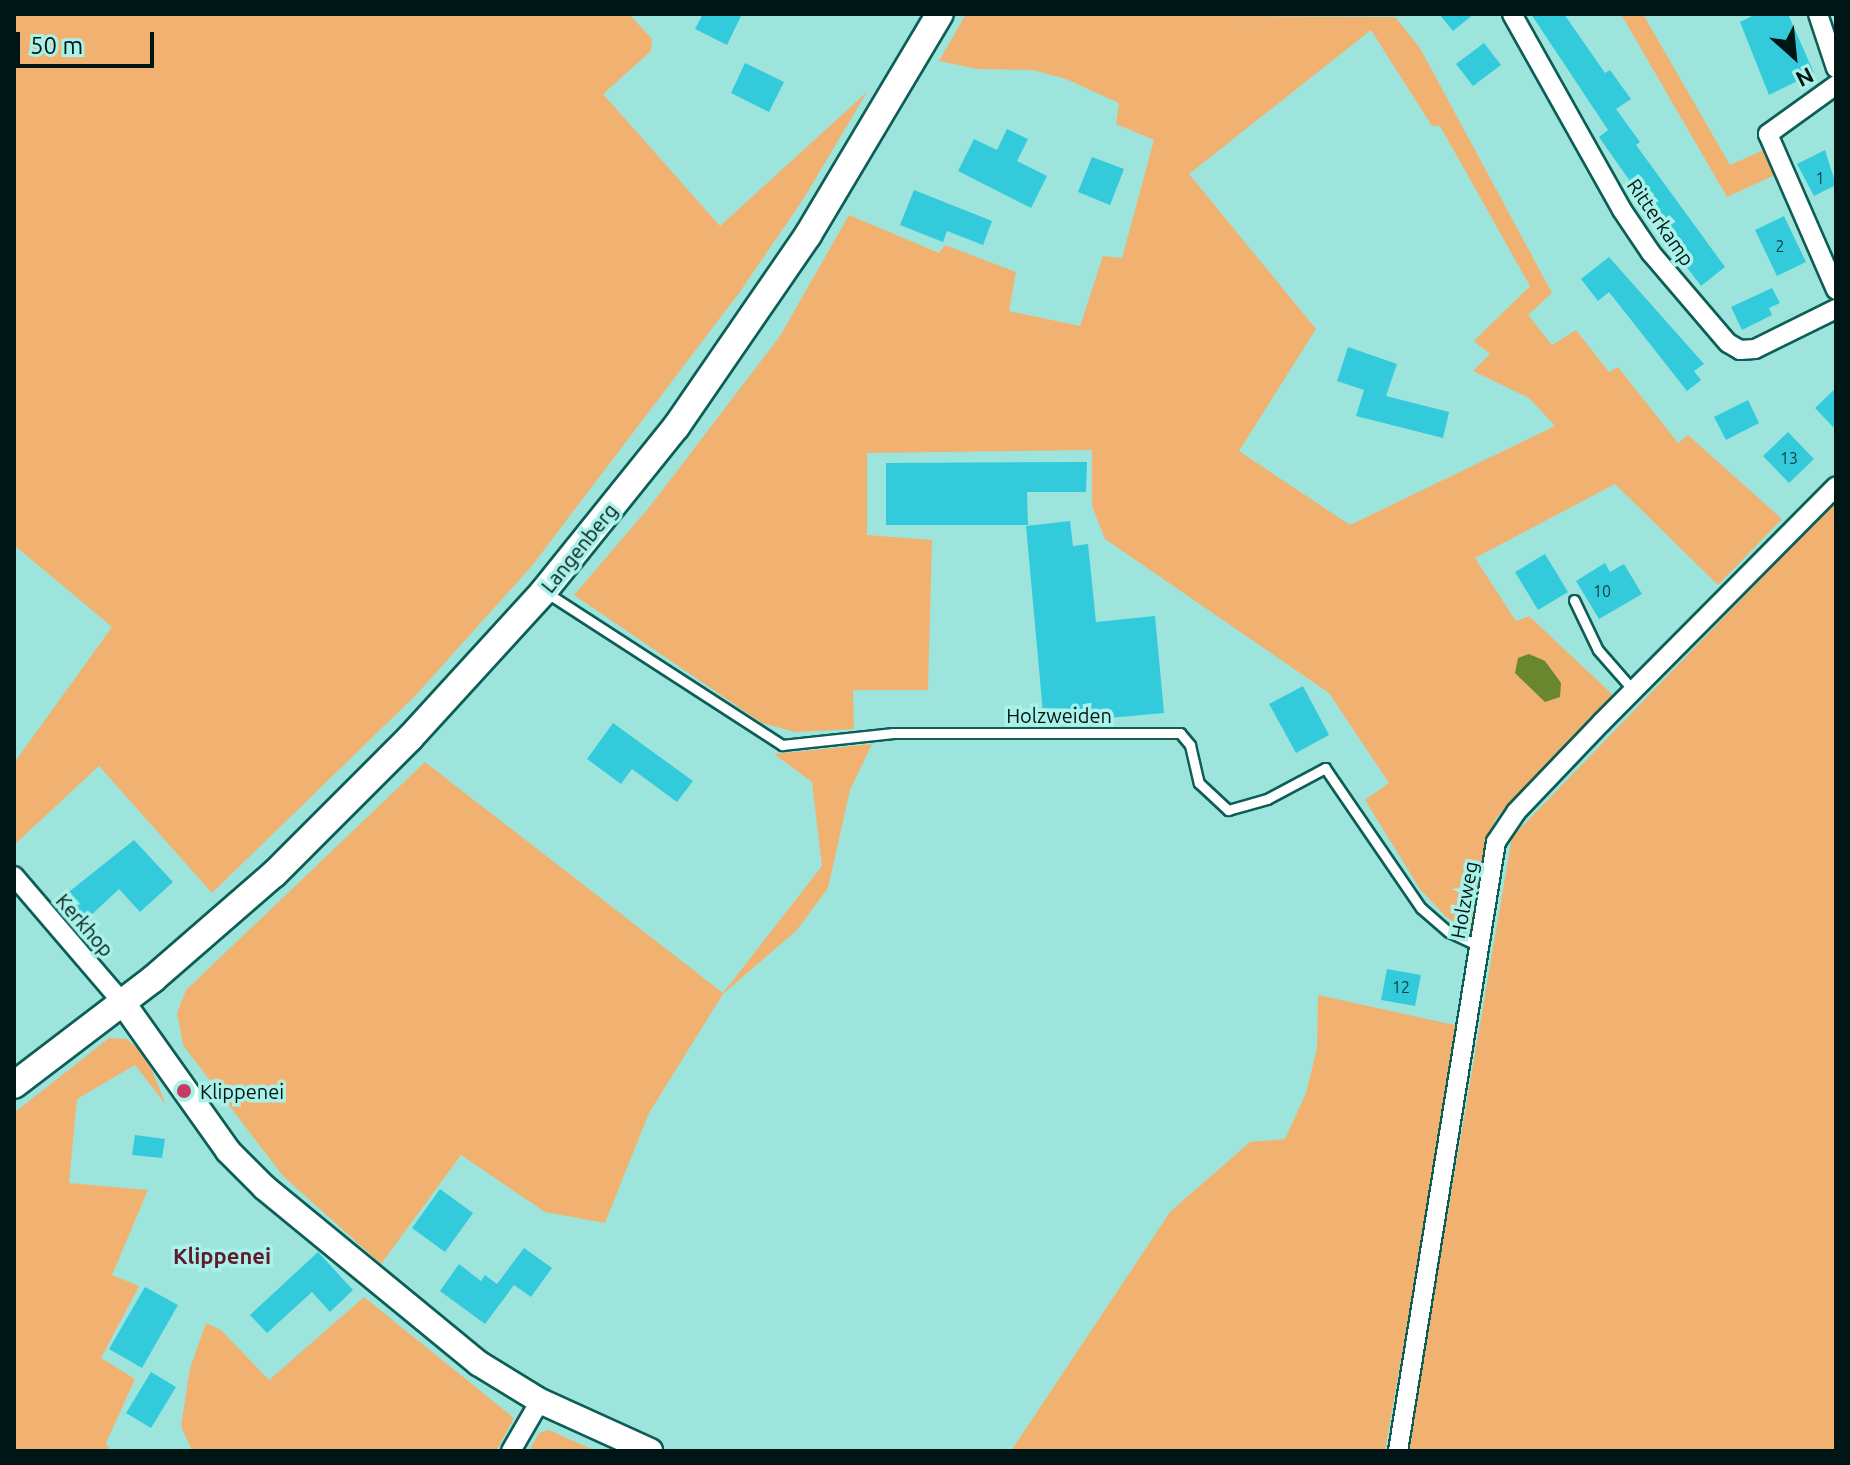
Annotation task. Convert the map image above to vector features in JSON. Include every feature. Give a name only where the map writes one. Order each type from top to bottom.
[{"type":"main road","name":"Langenberg","points":[[14,1085],[123,1003],[331,820],[544,591],[685,415],[808,235],[940,14]]},
{"type":"street","name":"Ritterkamp","points":[[1512,14],[1622,210],[1728,343],[1740,350],[1755,349],[1836,309]]},
{"type":"street","points":[[1818,14],[1836,68]]},
{"type":"street","points":[[1836,85],[1768,134],[1836,290]]},
{"type":"street","name":"Holzweg","points":[[1398,1451],[1496,842],[1516,812],[1836,486]]},
{"type":"street","name":"Kerkhop","points":[[14,876],[123,1003]]},
{"type":"street","points":[[123,1003],[228,1151],[265,1188],[436,1330],[540,1401],[650,1451]]},
{"type":"street","points":[[511,1451],[540,1401]]},
{"type":"lane","name":"Holzweiden","points":[[544,591],[782,745],[893,733],[1180,733],[1190,745],[1199,783],[1228,810],[1267,799],[1325,768],[1421,908],[1449,932],[1479,946]]},
{"type":"lane","points":[[1574,600],[1598,650],[1633,690]]},
{"type":"shaded area","points":[[14,14],[629,14],[652,39],[651,51],[603,94],[720,226],[867,92],[804,198],[739,293],[531,567],[416,695],[212,893],[99,766],[14,845],[14,763],[112,627],[14,545]]},
{"type":"shaded area","points":[[966,14],[1395,17],[1420,48],[1552,293],[1528,315],[1552,345],[1576,330],[1609,372],[1618,367],[1678,443],[1688,435],[1782,519],[1718,585],[1615,484],[1475,558],[1516,621],[1529,616],[1613,695],[1496,818],[1485,843],[1472,934],[1445,916],[1420,889],[1365,800],[1389,783],[1329,693],[1105,539],[1092,506],[1092,450],[867,453],[867,535],[932,540],[928,690],[853,690],[854,729],[795,732],[762,723],[574,595],[651,505],[780,336],[849,215],[939,253],[945,245],[1016,272],[1009,311],[1080,326],[1103,256],[1122,258],[1154,140],[1116,124],[1119,103],[1066,79],[1033,70],[977,69],[939,61]],"holes":[[[1371,30],[1432,126],[1440,126],[1530,286],[1474,341],[1490,354],[1473,371],[1529,398],[1555,426],[1350,525],[1239,451],[1316,329],[1189,174]]]},
{"type":"shaded area","points":[[1621,14],[1643,14],[1730,165],[1766,149],[1777,174],[1727,197]]},
{"type":"shaded area","points":[[1836,501],[1836,1451],[1407,1451],[1512,837]]},
{"type":"shaded area","points":[[1529,654],[1545,661],[1561,683],[1560,697],[1545,702],[1515,673],[1518,658]]},
{"type":"shaded area","points":[[872,744],[850,790],[828,888],[797,930],[723,994],[649,1113],[605,1223],[545,1212],[461,1155],[381,1264],[283,1176],[183,1045],[177,1013],[186,990],[425,762],[723,993],[822,866],[812,782],[774,754]]},
{"type":"shaded area","points":[[1318,995],[1459,1026],[1385,1451],[1011,1451],[1170,1212],[1250,1142],[1285,1139],[1306,1093],[1317,1048]]},
{"type":"shaded area","points":[[109,1038],[127,1039],[146,1056],[166,1105],[135,1065],[77,1099],[69,1183],[148,1190],[112,1275],[139,1286],[101,1358],[135,1379],[106,1443],[110,1451],[14,1451],[14,1113]]},
{"type":"shaded area","points":[[364,1297],[514,1418],[496,1451],[192,1451],[181,1426],[190,1368],[206,1323],[221,1330],[269,1380]]},
{"type":"shaded area","points":[[549,1430],[596,1451],[529,1451],[539,1433]]},
{"type":"building","points":[[703,14],[742,14],[727,45],[695,29]]},
{"type":"building","points":[[1439,14],[1474,14],[1453,31]]},
{"type":"building","points":[[1531,14],[1564,14],[1605,73],[1610,70],[1631,99],[1616,109],[1640,142],[1636,145],[1725,267],[1701,286],[1649,217],[1653,214],[1599,137],[1608,130]]},
{"type":"building","points":[[1756,14],[1788,14],[1814,73],[1769,95],[1740,22]]},
{"type":"building","points":[[1484,43],[1501,65],[1473,86],[1456,64]]},
{"type":"building","points":[[745,63],[784,82],[769,112],[731,93]]},
{"type":"building","points":[[1007,129],[1028,139],[1017,161],[1047,176],[1031,208],[958,171],[974,139],[997,150]]},
{"type":"building","points":[[1825,150],[1836,185],[1814,196],[1797,164]]},
{"type":"building","points":[[1092,157],[1124,169],[1110,205],[1078,192]]},
{"type":"building","points":[[914,190],[992,221],[983,245],[947,231],[943,242],[900,225]]},
{"type":"building","points":[[1784,216],[1806,262],[1777,276],[1755,230]]},
{"type":"building","points":[[1609,257],[1704,364],[1694,371],[1701,380],[1687,391],[1609,292],[1598,301],[1581,279]]},
{"type":"building","points":[[1772,288],[1780,303],[1769,308],[1772,315],[1742,330],[1731,307]]},
{"type":"building","points":[[1348,347],[1397,364],[1386,396],[1449,412],[1443,438],[1356,416],[1364,390],[1337,381]]},
{"type":"building","points":[[1836,388],[1836,430],[1815,408]]},
{"type":"building","points":[[1748,400],[1759,423],[1726,440],[1714,417]]},
{"type":"building","points":[[1788,432],[1814,459],[1789,483],[1763,456]]},
{"type":"building","points":[[1087,462],[1086,492],[1027,492],[1028,525],[886,525],[886,463]]},
{"type":"building","points":[[1070,521],[1073,546],[1088,544],[1096,622],[1155,616],[1164,713],[1044,724],[1026,526]]},
{"type":"building","points":[[1545,554],[1568,592],[1538,610],[1515,572]]},
{"type":"building","points":[[1605,563],[1610,572],[1624,564],[1642,594],[1599,619],[1576,581]]},
{"type":"building","points":[[1303,686],[1329,735],[1296,753],[1269,704]]},
{"type":"building","points":[[613,723],[693,781],[677,802],[632,769],[621,784],[587,759]]},
{"type":"building","points":[[134,840],[173,882],[140,912],[119,889],[87,919],[65,895]]},
{"type":"building","points":[[1387,969],[1421,975],[1415,1006],[1381,1000]]},
{"type":"building","points":[[135,1135],[165,1139],[162,1158],[132,1155]]},
{"type":"building","points":[[440,1189],[473,1213],[445,1252],[412,1228]]},
{"type":"building","points":[[524,1248],[552,1268],[531,1297],[514,1285],[485,1324],[440,1291],[459,1264],[481,1281],[485,1275],[497,1284]]},
{"type":"building","points":[[318,1252],[353,1290],[330,1312],[312,1292],[267,1333],[250,1315]]},
{"type":"building","points":[[145,1287],[178,1305],[142,1368],[109,1349]]},
{"type":"building","points":[[151,1372],[176,1387],[151,1428],[126,1413]]},
{"type":"place","name":"Klippenei","points":[[184,1091]]},
{"type":"district","name":"Klippenei","points":[[222,1256]]}]
